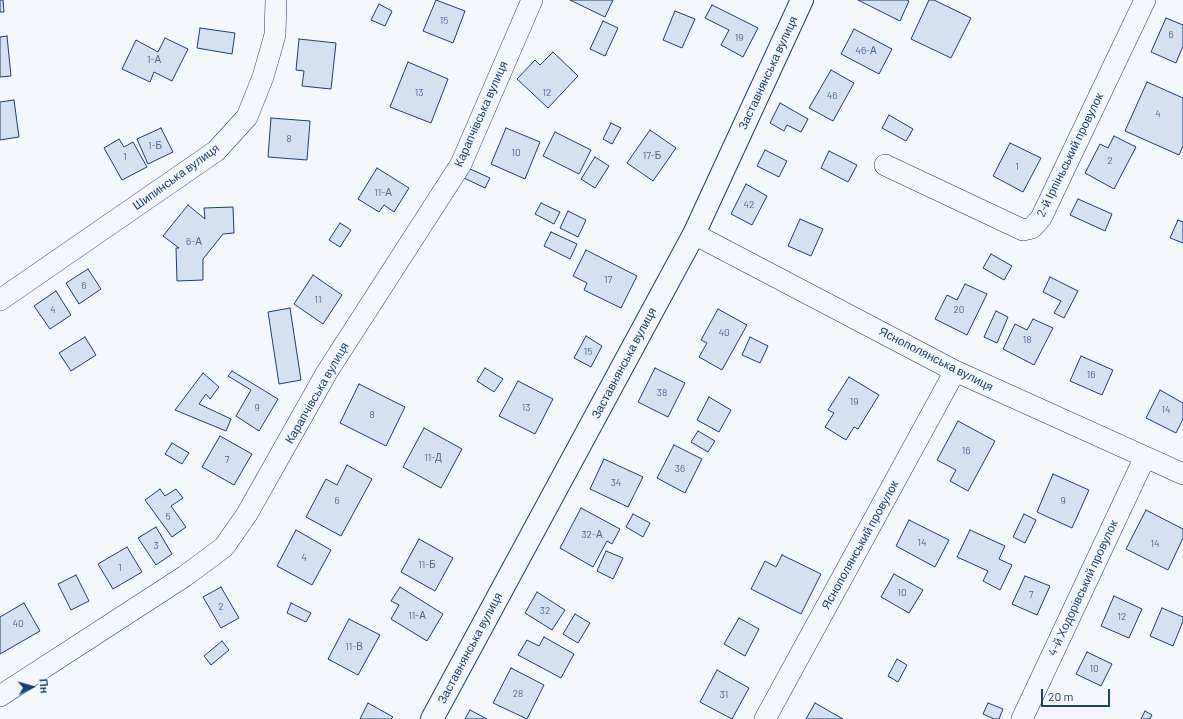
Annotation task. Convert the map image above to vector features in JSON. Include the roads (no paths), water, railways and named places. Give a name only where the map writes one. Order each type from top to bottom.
[{"type":"street","name":"Шипинська вулиця","points":[[0,300],[216,151],[247,117],[263,77],[275,35],[276,0]]},
{"type":"street","name":"Карапчівська вулиця","points":[[0,696],[185,576],[224,547],[247,514],[327,372],[460,164],[532,0]]},
{"type":"street","name":"Заставнянська вулиця","points":[[432,719],[694,234],[802,0]]},
{"type":"street","name":"2-й Ірпіньський провулок","points":[[885,165],[1023,230],[1032,228],[1041,218],[1145,0]]},
{"type":"street","name":"Яснополянська вулиця","points":[[694,234],[955,371],[1183,474]]},
{"type":"street","name":"Яснополянський провулок","points":[[765,719],[955,371]]},
{"type":"street","name":"4-й Ходорівський провулок","points":[[1022,719],[1145,457]]}]
